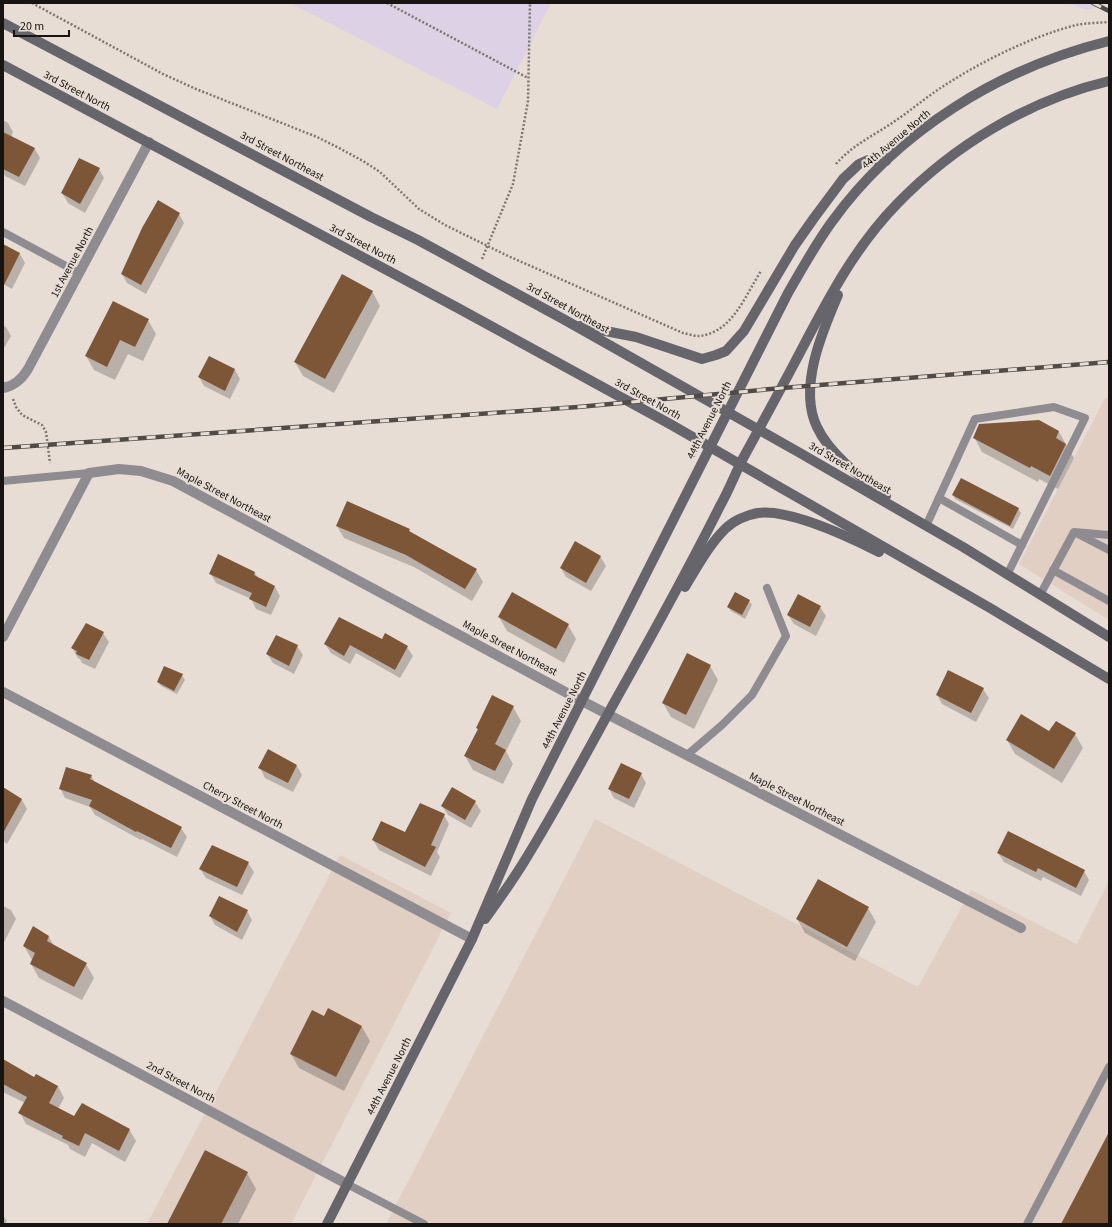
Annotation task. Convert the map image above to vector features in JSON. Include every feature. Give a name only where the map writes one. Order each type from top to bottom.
[{"type":"main road","name":"3rd Street Northeast","points":[[3,23],[418,240],[571,324],[926,526],[1109,637]]},
{"type":"main road","name":"44th Avenue North","points":[[327,1224],[472,939],[532,799],[788,292],[831,223],[869,177],[917,134],[951,109],[1016,73],[1049,59],[1109,42]]},
{"type":"main road","name":"3rd Street North","points":[[3,65],[456,307],[710,447]]},
{"type":"main road","name":"44th Avenue North","points":[[472,939],[520,868],[544,829],[637,663],[720,508],[740,465],[822,311],[844,272],[878,224],[897,204],[941,164],[1003,123],[1063,95],[1109,81]]},
{"type":"main road","points":[[571,324],[636,338],[702,359],[716,356],[726,351],[744,330],[795,245],[843,179],[859,164],[868,160],[886,161]]},
{"type":"main road","points":[[862,246],[836,297],[814,361],[810,398],[814,419],[826,441],[843,460],[882,494],[926,526]]},
{"type":"main road","points":[[710,447],[971,597],[1109,679]]},
{"type":"main road","points":[[637,663],[695,570],[719,535],[733,523],[746,516],[757,513],[792,517],[836,532],[971,597]]},
{"type":"street","name":"1st Avenue North","points":[[7,387],[22,379],[149,142]]},
{"type":"street","name":"Maple Street Northeast","points":[[89,473],[119,469],[141,471],[174,481],[582,701],[1020,928]]},
{"type":"street","points":[[3,637],[89,473]]},
{"type":"street","name":"Cherry Street North","points":[[3,692],[472,939]]},
{"type":"street","name":"2nd Street North","points":[[3,1000],[347,1184]]},
{"type":"lane","points":[[3,232],[80,273]]},
{"type":"lane","points":[[926,526],[975,419],[1054,408],[1085,418],[1007,575]]},
{"type":"lane","points":[[3,481],[89,473]]},
{"type":"lane","points":[[939,498],[1022,545]]},
{"type":"lane","points":[[1074,532],[1109,535]]},
{"type":"lane","points":[[1074,532],[1109,550]]},
{"type":"lane","points":[[1040,595],[1074,532]]},
{"type":"lane","points":[[1053,570],[1109,601]]},
{"type":"lane","points":[[687,755],[735,713],[752,695],[786,636],[767,588]]},
{"type":"lane","points":[[1027,1224],[1109,1067]]},
{"type":"lane","points":[[347,1184],[424,1224]]},
{"type":"path","points":[[32,3],[163,74],[196,89],[317,137],[339,148],[380,172],[420,208],[445,225],[508,256],[683,333],[697,336],[707,335],[724,327],[733,317],[762,269]]},
{"type":"path","points":[[387,3],[528,78]]},
{"type":"path","points":[[476,272],[513,184],[528,101],[530,3]]},
{"type":"path","points":[[832,169],[859,143],[880,131],[938,90],[972,69],[1041,37],[1077,25],[1109,22]]},
{"type":"path","points":[[13,398],[16,407],[22,415],[42,425],[46,432],[51,477]]},
{"type":"shaded area","points":[[290,3],[551,3],[497,109]]},
{"type":"shaded area","points":[[1068,3],[1109,3],[1109,4],[1087,10]]},
{"type":"shaded area","points":[[1105,398],[1109,398],[1109,620],[1019,564]]},
{"type":"shaded area","points":[[595,819],[918,987],[971,890],[1077,944],[1109,881],[1109,1224],[386,1224]]},
{"type":"shaded area","points":[[340,855],[451,913],[291,1224],[147,1224]]},
{"type":"building","points":[[3,132],[35,148],[19,177],[3,169]]},
{"type":"building","points":[[79,158],[100,168],[80,204],[61,193]]},
{"type":"building","points":[[158,200],[180,213],[141,285],[121,274],[142,228]]},
{"type":"building","points":[[3,244],[20,253],[3,287]]},
{"type":"building","points":[[342,274],[373,291],[325,379],[294,362]]},
{"type":"building","points":[[113,301],[149,319],[135,347],[120,340],[107,367],[85,356]]},
{"type":"building","points":[[209,356],[235,369],[225,391],[198,377]]},
{"type":"building","points":[[1039,420],[1059,431],[1056,438],[1066,444],[1050,476],[1031,466],[1030,468],[973,438],[979,424]]},
{"type":"building","points":[[961,478],[1019,508],[1010,526],[952,495]]},
{"type":"building","points":[[347,501],[410,529],[409,531],[477,569],[465,589],[406,555],[336,526]]},
{"type":"building","points":[[575,541],[601,556],[586,583],[560,568]]},
{"type":"building","points":[[218,554],[255,572],[254,575],[275,586],[266,607],[249,599],[252,593],[209,574]]},
{"type":"building","points":[[512,592],[569,624],[556,649],[498,617]]},
{"type":"building","points":[[735,592],[750,600],[742,615],[727,607]]},
{"type":"building","points":[[798,594],[821,606],[810,627],[787,615]]},
{"type":"building","points":[[339,617],[382,639],[385,633],[408,646],[395,670],[350,645],[344,656],[324,644]]},
{"type":"building","points":[[86,623],[104,632],[89,660],[76,654],[77,651],[71,648]]},
{"type":"building","points":[[276,635],[298,645],[289,666],[266,654]]},
{"type":"building","points":[[687,653],[711,665],[686,715],[662,703]]},
{"type":"building","points":[[164,666],[183,674],[174,691],[157,682]]},
{"type":"building","points":[[948,670],[984,688],[971,713],[936,695]]},
{"type":"building","points":[[492,695],[514,706],[495,744],[506,750],[495,771],[464,756],[478,729],[476,728]]},
{"type":"building","points":[[1021,714],[1049,731],[1056,721],[1076,733],[1054,769],[1006,740]]},
{"type":"building","points":[[268,749],[297,765],[288,783],[258,768]]},
{"type":"building","points":[[621,763],[642,773],[629,799],[608,789]]},
{"type":"building","points":[[66,767],[92,775],[90,779],[182,827],[171,848],[137,831],[136,832],[89,806],[92,800],[59,789]]},
{"type":"building","points":[[3,787],[22,799],[3,833]]},
{"type":"building","points":[[452,787],[476,801],[465,820],[441,806]]},
{"type":"building","points":[[420,803],[445,814],[431,845],[436,847],[425,867],[372,840],[381,821],[405,832]]},
{"type":"building","points":[[1008,831],[1085,870],[1076,888],[1038,868],[1036,872],[997,853]]},
{"type":"building","points":[[212,845],[249,862],[237,887],[199,869]]},
{"type":"building","points":[[818,879],[869,907],[847,947],[796,919]]},
{"type":"building","points":[[219,896],[248,910],[237,932],[209,916]]},
{"type":"building","points":[[33,926],[49,936],[47,941],[87,963],[74,987],[30,964],[35,953],[23,946]]},
{"type":"building","points":[[328,1008],[362,1026],[336,1077],[290,1054],[312,1010],[324,1016]]},
{"type":"building","points":[[3,1059],[34,1077],[36,1074],[58,1086],[49,1103],[74,1116],[82,1103],[130,1129],[119,1151],[85,1133],[79,1146],[18,1113],[27,1097],[3,1084]]},
{"type":"building","points":[[1109,1132],[1109,1224],[1061,1224]]},
{"type":"building","points":[[205,1150],[248,1172],[221,1224],[167,1224]]},
{"type":"railway","points":[[1093,3],[1109,11]]},
{"type":"railway","points":[[3,448],[578,407],[782,388],[1109,362]]}]
